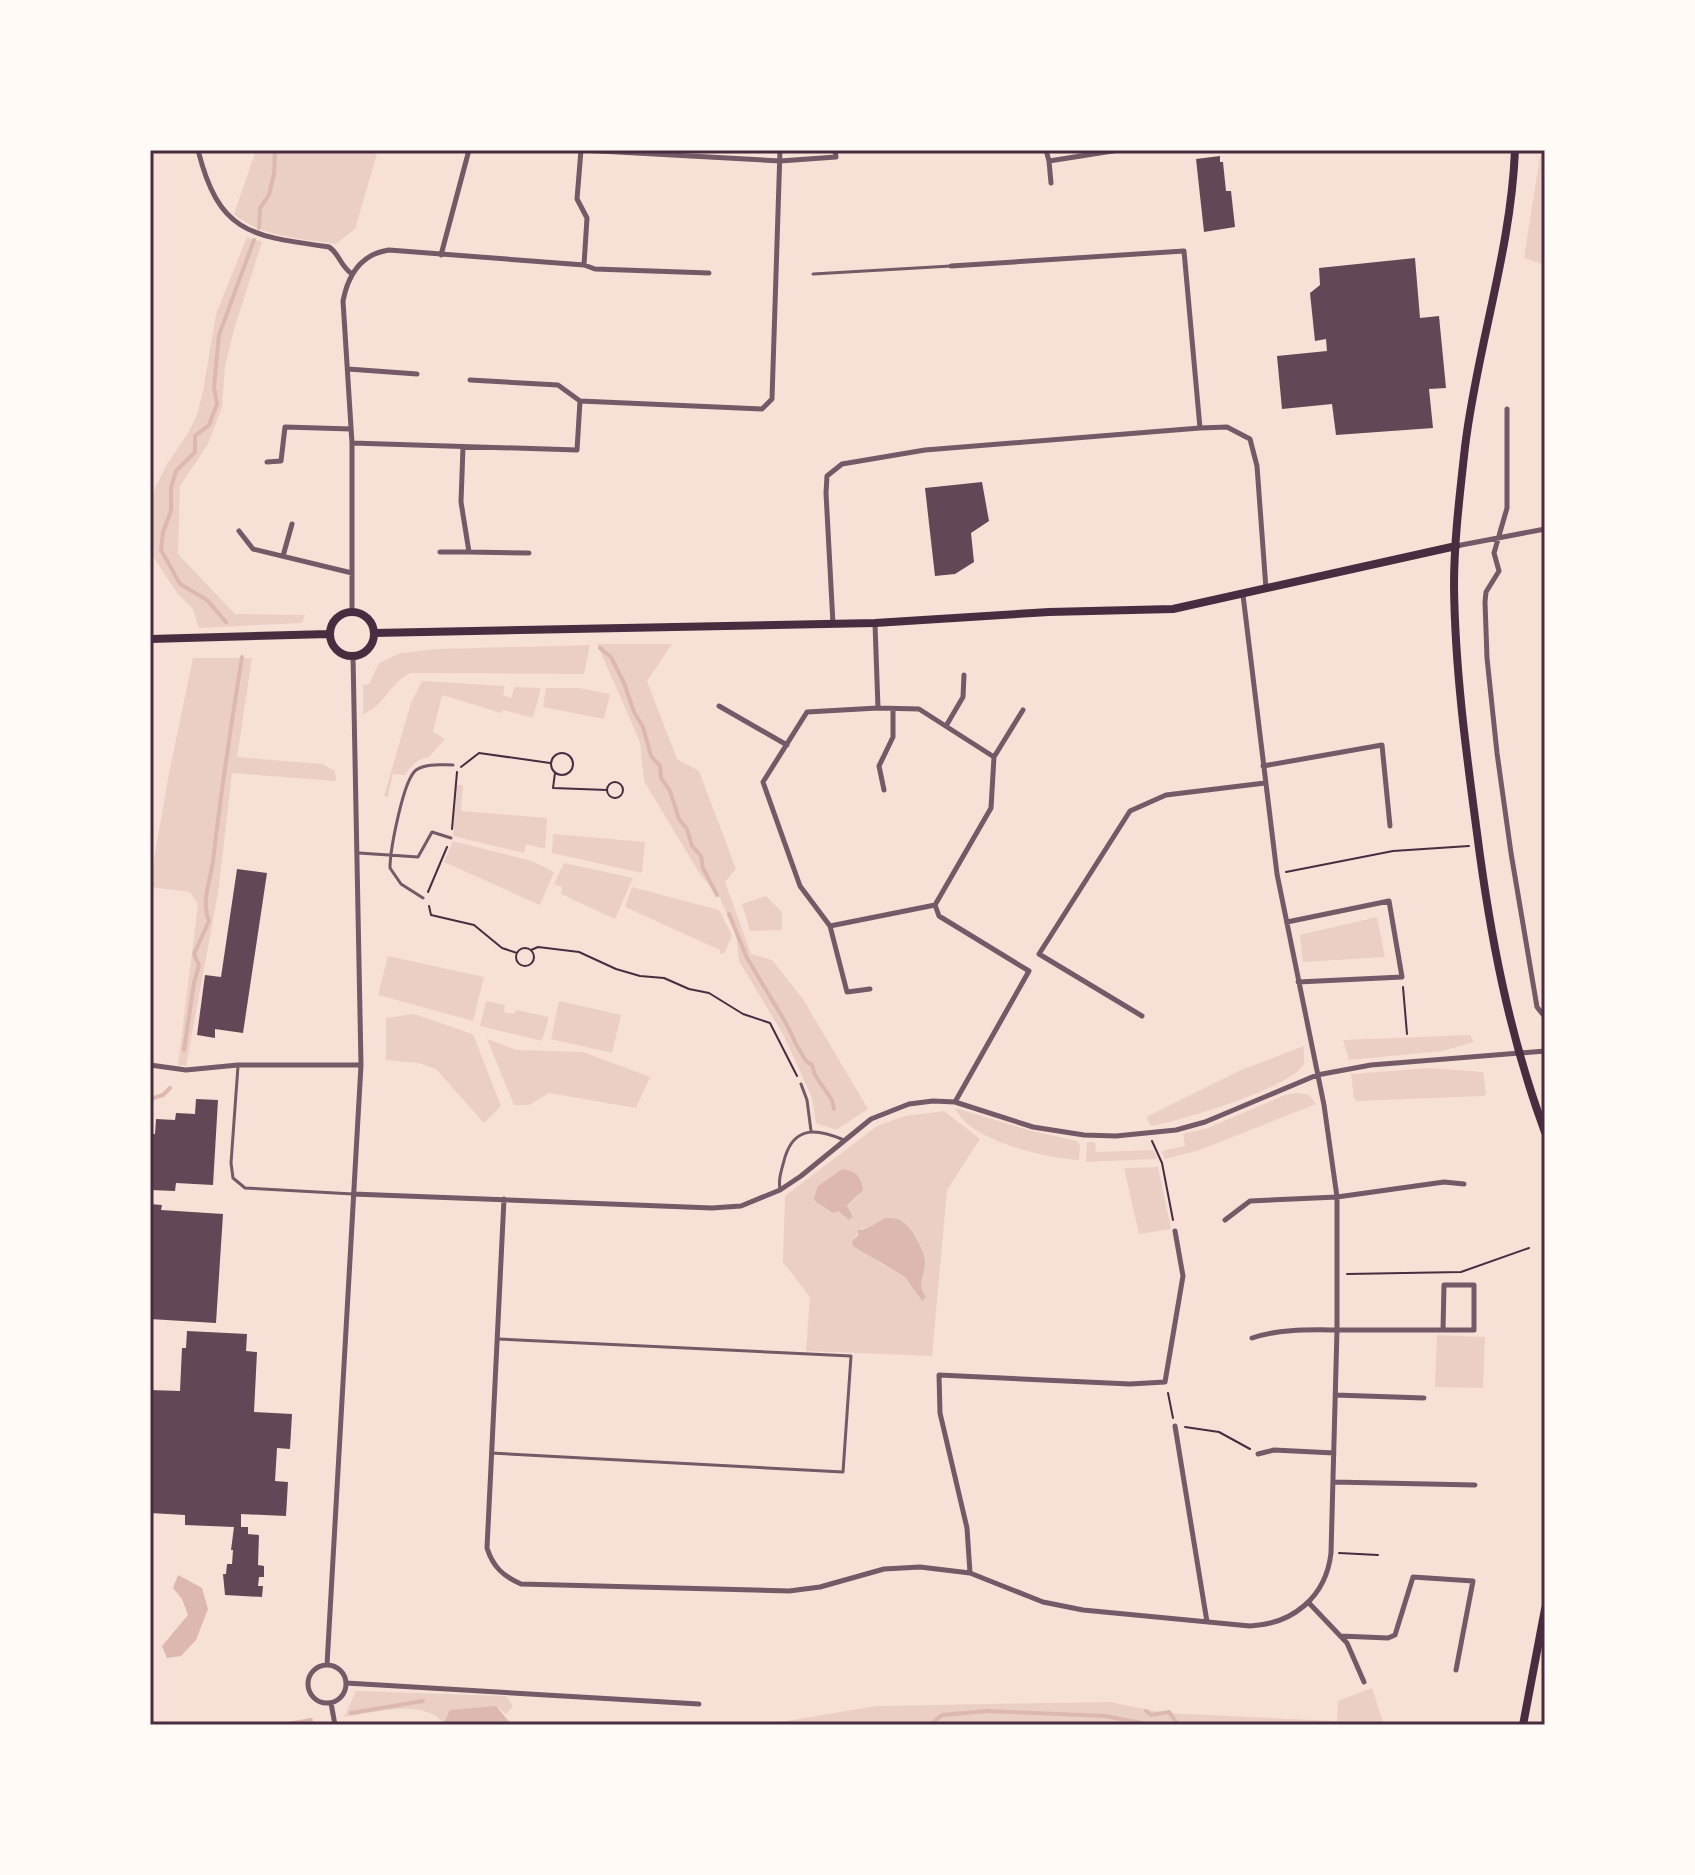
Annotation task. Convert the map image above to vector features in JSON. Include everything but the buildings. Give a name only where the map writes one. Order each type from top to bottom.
[{"type":"main road","points":[[1515,150],[1513,194],[1470,411],[1454,585],[1459,692],[1478,845],[1497,962],[1518,1053],[1545,1132]]},
{"type":"main road","points":[[374,633],[875,623],[1049,612],[1173,609],[1456,546]]},
{"type":"main road","points":[[352,612],[367,618],[374,633],[368,649],[353,656],[336,650],[329,634],[336,618],[352,612]]},
{"type":"main road","points":[[150,639],[329,634]]},
{"type":"main road","points":[[1523,1725],[1545,1609]]},
{"type":"street","points":[[198,150],[210,190],[223,210],[239,225],[263,237],[329,247],[352,274]]},
{"type":"street","points":[[441,255],[469,150]]},
{"type":"street","points":[[584,265],[587,218],[577,199],[580,150],[780,161],[836,157],[835,150]]},
{"type":"street","points":[[470,380],[558,385],[580,401],[762,409],[772,399],[780,150]]},
{"type":"street","points":[[1046,150],[1051,183]]},
{"type":"street","points":[[1049,161],[1119,150]]},
{"type":"street","points":[[352,612],[352,443],[343,301],[352,274],[369,256],[389,250],[584,265],[595,269],[709,273]]},
{"type":"street","points":[[951,266],[1184,251],[1200,428]]},
{"type":"street","points":[[348,369],[417,374]]},
{"type":"street","points":[[352,443],[577,450],[580,401]]},
{"type":"street","points":[[1507,409],[1507,508],[1494,553],[1499,571],[1486,592],[1485,602],[1497,753],[1522,929],[1537,1007],[1545,1017]]},
{"type":"street","points":[[267,462],[281,461],[285,427],[351,429]]},
{"type":"street","points":[[833,624],[826,493],[827,476],[842,464],[925,450],[1200,428],[1227,427],[1250,439],[1257,466],[1266,590]]},
{"type":"street","points":[[463,447],[461,502],[469,552]]},
{"type":"street","points":[[283,556],[292,524]]},
{"type":"street","points":[[1456,546],[1545,529]]},
{"type":"street","points":[[239,531],[253,549],[352,573]]},
{"type":"street","points":[[440,552],[529,553]]},
{"type":"street","points":[[504,1199],[487,1548],[498,1570],[521,1584],[789,1591],[820,1587],[884,1569],[920,1567],[970,1573],[1043,1602],[1083,1610],[1207,1622],[1268,1626],[1294,1615],[1309,1603],[1326,1575],[1331,1553],[1337,1197],[1332,1150],[1277,874],[1243,595]]},
{"type":"street","points":[[875,623],[878,708]]},
{"type":"street","points":[[327,1665],[361,1065],[353,656]]},
{"type":"street","points":[[946,726],[963,697],[964,675]]},
{"type":"street","points":[[719,706],[787,745]]},
{"type":"street","points":[[884,790],[879,766],[893,737],[893,709]]},
{"type":"street","points":[[870,989],[847,992],[830,926],[800,886],[763,782],[807,712],[919,709],[994,757]]},
{"type":"street","points":[[830,926],[935,905],[991,808],[994,757],[1023,710]]},
{"type":"street","points":[[1263,766],[1382,745],[1390,826]]},
{"type":"street","points":[[1142,1016],[1039,954],[1130,811],[1166,795],[1265,783]]},
{"type":"street","points":[[1287,922],[1389,901],[1402,977],[1298,982]]},
{"type":"street","points":[[935,905],[939,916],[1029,971],[955,1102]]},
{"type":"street","points":[[353,1194],[712,1208],[741,1206],[780,1190],[801,1176],[871,1119],[909,1104],[955,1102],[1033,1127],[1116,1136],[1176,1130],[1205,1122],[1317,1075],[1371,1065],[1545,1051]]},
{"type":"street","points":[[150,1065],[186,1070],[238,1065],[361,1065]]},
{"type":"street","points":[[1225,1220],[1250,1201],[1337,1197],[1431,1183],[1464,1184]]},
{"type":"street","points":[[970,1573],[967,1528],[940,1413],[939,1375],[1130,1384],[1165,1382],[1183,1276],[1175,1231]]},
{"type":"street","points":[[1252,1338],[1275,1331],[1474,1330],[1474,1285],[1444,1285],[1443,1330]]},
{"type":"street","points":[[1335,1395],[1424,1398]]},
{"type":"street","points":[[1175,1426],[1207,1622]]},
{"type":"street","points":[[1258,1454],[1274,1450],[1334,1453]]},
{"type":"street","points":[[1333,1482],[1475,1485]]},
{"type":"street","points":[[1340,1636],[1388,1638],[1395,1635],[1413,1577],[1473,1581],[1456,1670]]},
{"type":"street","points":[[1309,1603],[1352,1652],[1364,1682]]},
{"type":"street","points":[[327,1665],[338,1668],[346,1683],[344,1693],[331,1703],[318,1701],[309,1692],[308,1679],[315,1669],[327,1665]]},
{"type":"street","points":[[346,1683],[699,1704]]},
{"type":"street","points":[[331,1703],[335,1725]]},
{"type":"lane","points":[[813,274],[951,266]]},
{"type":"lane","points":[[425,897],[396,879],[390,868],[391,855],[411,775],[425,766],[453,765]]},
{"type":"lane","points":[[358,853],[418,857],[432,832],[451,838]]},
{"type":"lane","points":[[238,1065],[231,1163],[233,1178],[245,1188],[353,1194]]},
{"type":"lane","points":[[801,1084],[807,1100],[811,1131]]},
{"type":"lane","points":[[780,1190],[778,1179],[788,1147],[799,1135],[811,1131],[844,1140]]},
{"type":"lane","points":[[491,1453],[843,1472],[848,1414],[851,1356],[498,1339]]},
{"type":"path","points":[[555,773],[568,773],[572,768],[573,760],[568,754],[560,752],[553,756],[550,763],[555,773],[553,788],[607,790]]},
{"type":"path","points":[[425,897],[451,838],[457,771],[479,753],[550,763]]},
{"type":"path","points":[[1277,874],[1393,851],[1478,845]]},
{"type":"path","points":[[429,905],[431,915],[474,925],[502,948],[517,953]]},
{"type":"path","points":[[517,953],[524,948],[531,950],[538,947],[579,952],[616,969],[640,976],[664,978],[689,989],[709,993],[743,1014],[764,1020],[774,1029],[801,1084]]},
{"type":"path","points":[[517,953],[518,962],[526,966],[533,961],[531,950]]},
{"type":"path","points":[[1402,977],[1407,1034]]},
{"type":"path","points":[[1149,1133],[1162,1163],[1175,1231]]},
{"type":"path","points":[[1338,1274],[1461,1272],[1529,1248]]},
{"type":"path","points":[[1165,1382],[1175,1426],[1219,1432],[1258,1454]]},
{"type":"path","points":[[1331,1553],[1378,1555]]},
{"type":"shaded area","points":[[256,150],[378,150],[355,229],[336,244],[269,232],[234,214]]},
{"type":"shaded area","points":[[1540,156],[1545,157],[1545,265],[1524,258]]},
{"type":"shaded area","points":[[247,237],[262,242],[225,366],[222,407],[208,444],[180,486],[178,554],[235,614],[305,615],[302,623],[199,628],[193,609],[177,593],[150,552],[150,507],[153,492],[167,464],[197,414],[216,314]]},
{"type":"shaded area","points":[[597,644],[672,644],[647,681],[677,759],[699,771],[736,869],[725,882],[751,954],[772,960],[803,999],[868,1109],[836,1130],[816,1123],[812,1098],[784,1036],[739,961],[736,934],[719,896],[701,876],[644,781],[640,742]]},
{"type":"shaded area","points":[[590,645],[584,674],[411,673],[363,714],[363,685],[369,684],[379,663],[401,653],[438,649]]},
{"type":"shaded area","points":[[193,658],[252,658],[237,757],[322,764],[335,771],[336,781],[232,773],[218,893],[186,1066],[178,1065],[198,904],[190,892],[150,887],[150,882]]},
{"type":"shaded area","points":[[422,681],[505,686],[503,695],[511,698],[515,687],[541,688],[533,718],[503,710],[501,713],[442,695],[433,732],[445,739],[429,757],[415,763],[405,775],[393,774],[388,797],[384,796],[411,703]]},
{"type":"shaded area","points":[[546,688],[579,688],[610,694],[604,719],[543,707]]},
{"type":"shaded area","points":[[456,785],[463,785],[461,811],[547,818],[545,849],[526,844],[524,853],[453,836]]},
{"type":"shaded area","points":[[553,834],[645,842],[642,873],[552,853]]},
{"type":"shaded area","points":[[453,841],[532,861],[554,872],[540,905],[444,862]]},
{"type":"shaded area","points":[[564,863],[633,878],[615,919],[561,894],[562,887],[554,884]]},
{"type":"shaded area","points":[[632,887],[719,910],[732,935],[724,954],[625,907]]},
{"type":"shaded area","points":[[766,896],[782,912],[782,930],[750,931],[742,904]]},
{"type":"shaded area","points":[[1377,917],[1385,957],[1303,962],[1300,935]]},
{"type":"shaded area","points":[[388,956],[484,977],[473,1021],[378,995]]},
{"type":"shaded area","points":[[486,1001],[505,1005],[504,1012],[514,1014],[516,1010],[549,1017],[542,1041],[480,1026]]},
{"type":"shaded area","points":[[559,1001],[621,1015],[612,1053],[551,1039]]},
{"type":"shaded area","points":[[414,1014],[473,1034],[501,1106],[484,1123],[436,1069],[418,1063],[386,1060],[386,1018]]},
{"type":"shaded area","points":[[1470,1035],[1474,1042],[1442,1051],[1349,1060],[1343,1040]]},
{"type":"shaded area","points":[[487,1039],[517,1050],[583,1052],[650,1077],[636,1108],[549,1093],[529,1105],[514,1105]]},
{"type":"shaded area","points":[[1304,1046],[1304,1064],[1294,1074],[1257,1093],[1151,1126],[1147,1119],[1241,1070]]},
{"type":"shaded area","points":[[1429,1068],[1483,1072],[1486,1093],[1484,1096],[1357,1101],[1354,1098],[1351,1074]]},
{"type":"shaded area","points":[[1285,1095],[1309,1095],[1316,1104],[1197,1151],[1165,1159],[1161,1151],[1185,1146],[1183,1134],[1208,1128]]},
{"type":"shaded area","points":[[955,1108],[1077,1141],[1080,1145],[1079,1160],[1010,1146],[976,1130],[963,1120]]},
{"type":"shaded area","points":[[944,1111],[980,1139],[947,1190],[932,1356],[806,1351],[810,1297],[783,1262],[785,1196],[877,1126],[905,1116]],"holes":[[[842,1169],[859,1195],[847,1207],[849,1220],[818,1186]],[[885,1218],[907,1225],[922,1251],[921,1287],[925,1297],[921,1300],[905,1277],[880,1263],[852,1241],[861,1228],[866,1229]]]},
{"type":"shaded area","points":[[1087,1142],[1095,1142],[1096,1152],[1153,1150],[1157,1157],[1086,1162]]},
{"type":"shaded area","points":[[1158,1167],[1171,1229],[1139,1234],[1124,1168]]},
{"type":"shaded area","points":[[842,1169],[857,1175],[863,1190],[847,1206],[853,1217],[849,1220],[838,1211],[833,1213],[814,1198],[818,1186]]},
{"type":"shaded area","points":[[885,1218],[903,1222],[920,1245],[925,1261],[921,1284],[926,1297],[922,1301],[905,1277],[853,1246],[852,1241],[858,1230]]},
{"type":"shaded area","points":[[1437,1335],[1485,1337],[1483,1388],[1435,1387]]},
{"type":"shaded area","points":[[178,1575],[202,1588],[208,1609],[196,1640],[181,1656],[167,1658],[162,1646],[188,1615],[182,1599],[173,1588]]},
{"type":"shaded area","points":[[1372,1688],[1384,1725],[733,1725],[787,1721],[876,1706],[1110,1702],[1164,1713],[1337,1721],[1338,1701]]},
{"type":"shaded area","points":[[356,1691],[506,1696],[513,1706],[506,1714],[496,1706],[445,1725],[436,1716],[412,1709],[344,1717]]},
{"type":"shaded area","points":[[496,1706],[512,1725],[444,1723],[450,1710]]},
{"type":"waterway","points":[[259,228],[260,208],[269,195],[274,174],[275,150]]},
{"type":"waterway","points":[[226,622],[207,600],[180,584],[161,550],[163,532],[171,511],[171,488],[176,471],[195,452],[195,436],[209,425],[217,404],[214,387],[219,335],[254,240]]},
{"type":"waterway","points":[[600,648],[611,657],[624,683],[643,727],[651,756],[660,766],[661,778],[670,791],[679,819],[687,829],[692,846],[701,856],[703,868],[717,895]]},
{"type":"waterway","points":[[184,1050],[199,965],[194,954],[209,921],[207,891],[242,657]]},
{"type":"waterway","points":[[729,914],[747,958],[806,1061],[812,1065],[834,1109]]},
{"type":"waterway","points":[[150,1099],[163,1095],[170,1088]]},
{"type":"waterway","points":[[351,1713],[423,1701]]},
{"type":"waterway","points":[[930,1725],[942,1715],[987,1711],[1105,1716],[1152,1725]]},
{"type":"waterway","points":[[1146,1711],[1151,1715],[1169,1712],[1178,1725]]},
{"type":"waterway","points":[[283,1725],[311,1720]]}]
